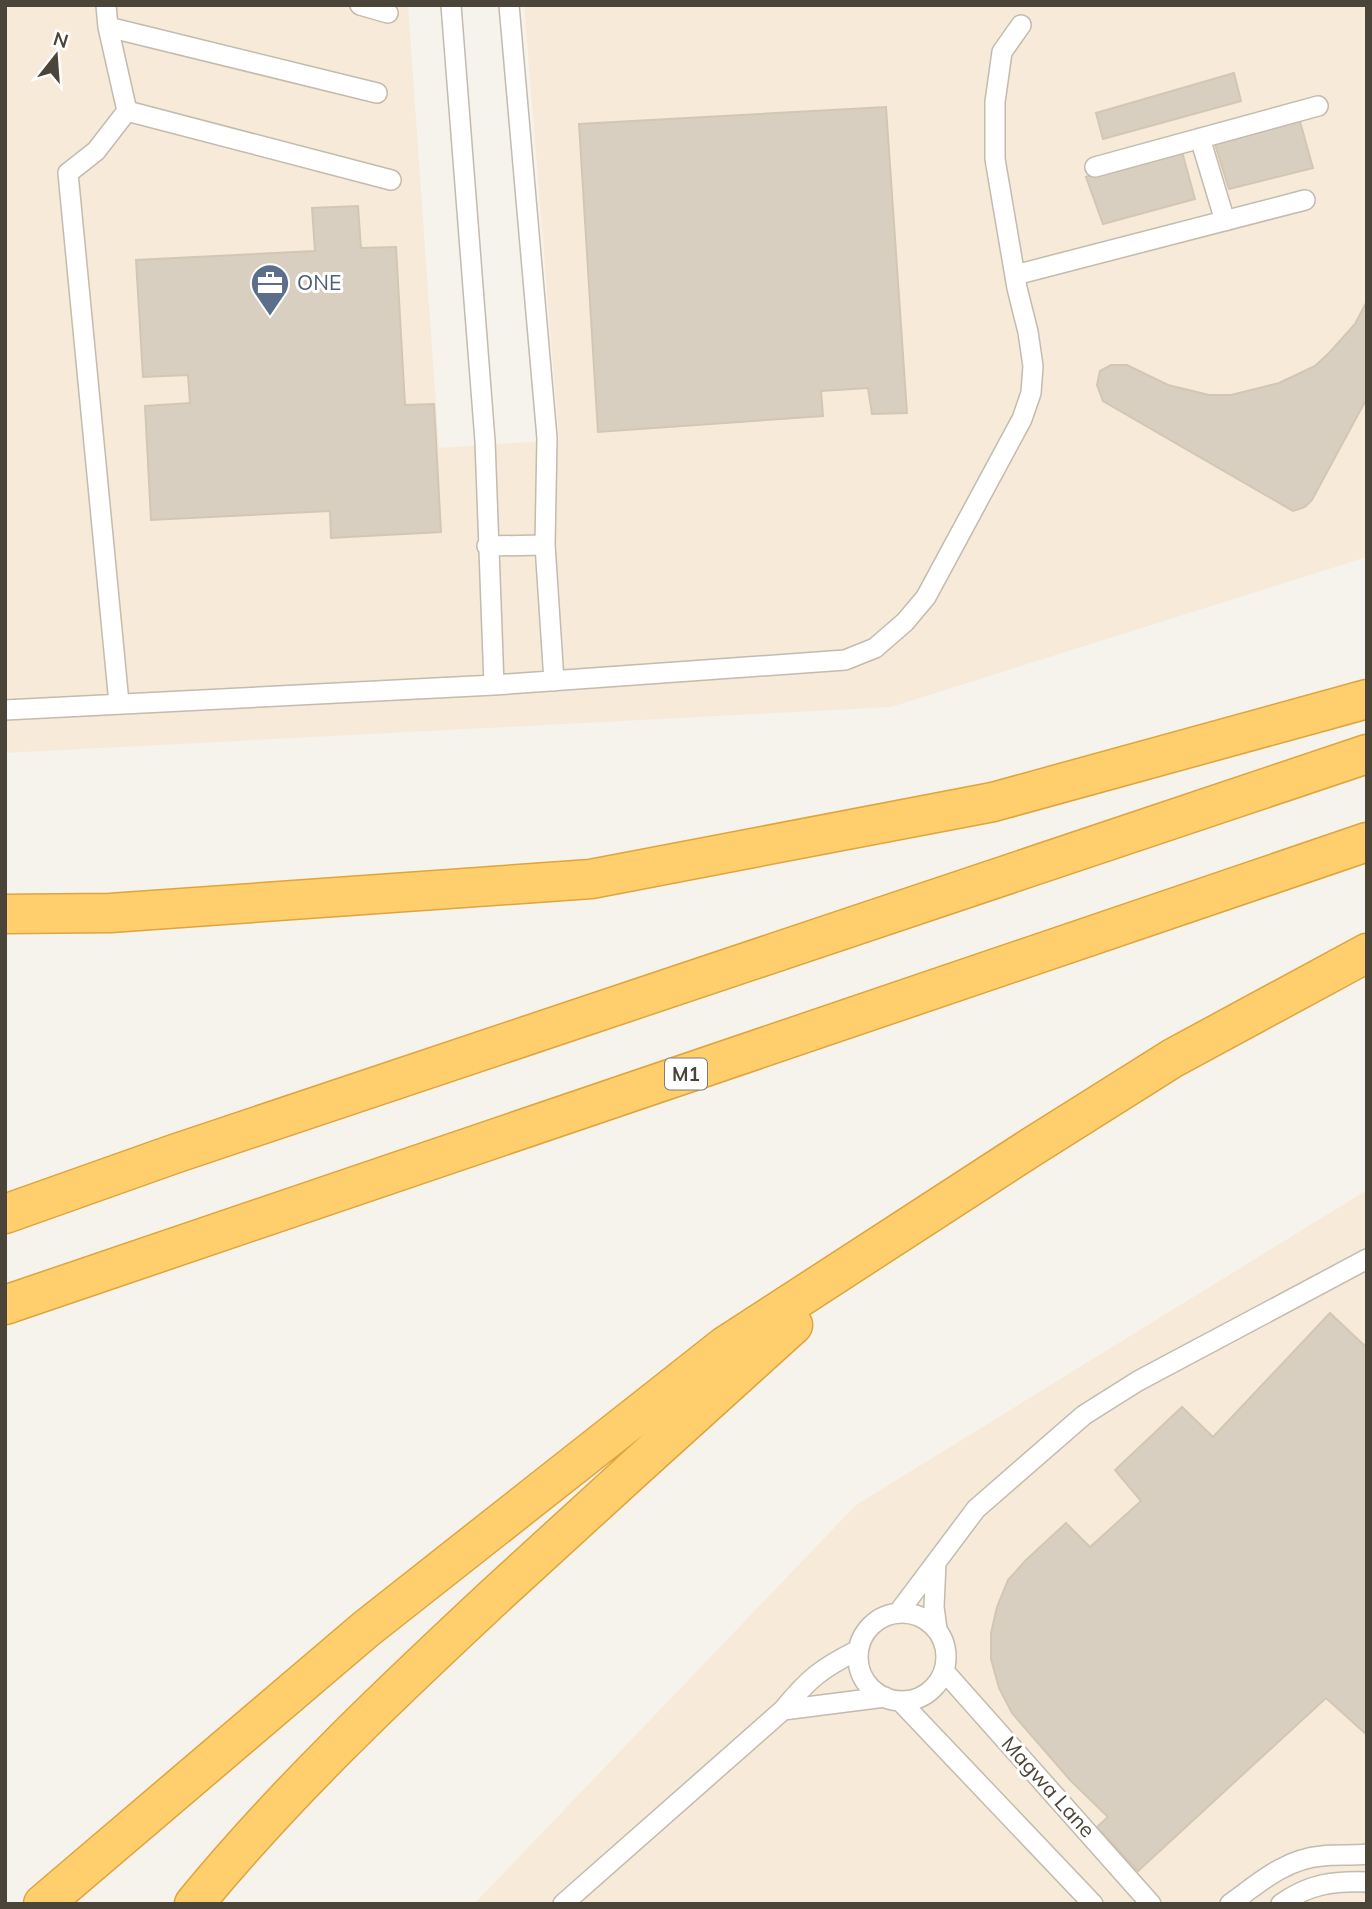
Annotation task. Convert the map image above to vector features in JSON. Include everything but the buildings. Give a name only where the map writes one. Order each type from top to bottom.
[{"type":"highway","points":[[5,914],[110,913],[592,879],[993,802],[1367,699]]},
{"type":"highway","points":[[5,1214],[174,1154],[1367,754]]},
{"type":"highway","name":"M1","points":[[5,1305],[1367,842]]},
{"type":"highway","points":[[43,1904],[366,1629],[714,1355],[1030,1147],[1173,1058],[1367,953]]},
{"type":"highway","points":[[194,1904],[246,1841],[413,1672],[615,1485],[881,1246]]},
{"type":"lane","points":[[106,5],[108,27],[127,111]]},
{"type":"lane","points":[[360,5],[388,13]]},
{"type":"lane","points":[[451,5],[485,441],[494,685]]},
{"type":"lane","points":[[509,5],[547,438],[545,545],[554,681]]},
{"type":"lane","points":[[5,710],[554,681],[845,660],[875,649],[926,597],[1022,419],[1031,393],[1032,366],[1028,332],[995,159],[995,102],[1002,52],[1021,25]]},
{"type":"lane","points":[[108,27],[377,93]]},
{"type":"lane","points":[[1095,167],[1318,106]]},
{"type":"lane","points":[[127,111],[391,180]]},
{"type":"lane","points":[[119,703],[68,173],[96,151],[127,111]]},
{"type":"lane","points":[[1199,138],[1225,220]]},
{"type":"lane","points":[[1015,275],[1305,200]]},
{"type":"lane","points":[[487,546],[545,545]]},
{"type":"lane","points":[[898,1613],[976,1508],[1084,1415],[1138,1381],[1367,1259]]},
{"type":"lane","points":[[783,1710],[892,1699],[914,1700],[937,1684],[944,1671],[946,1656],[944,1642],[937,1629],[934,1607],[936,1561]]},
{"type":"lane","points":[[937,1629],[913,1614],[898,1613],[884,1617],[872,1625],[863,1636],[858,1650],[864,1678],[873,1690],[892,1699],[1093,1904]]},
{"type":"lane","points":[[564,1904],[783,1710],[805,1683],[828,1665],[858,1650]]},
{"type":"lane","name":"Magwa Lane","points":[[944,1671],[1151,1904]]},
{"type":"lane","points":[[1230,1904],[1279,1868],[1303,1859],[1367,1854]]},
{"type":"lane","points":[[1337,1855],[1343,1882]]},
{"type":"lane","points":[[1281,1904],[1310,1886],[1367,1882]]},
{"type":"shaded area","points":[[5,5],[408,5],[439,448],[559,440],[524,5],[1367,5],[1367,557],[891,707],[5,753]]},
{"type":"shaded area","points":[[1367,1190],[1367,1904],[474,1904],[856,1505]]},
{"type":"place","name":"ONE","points":[[270,317]]}]
